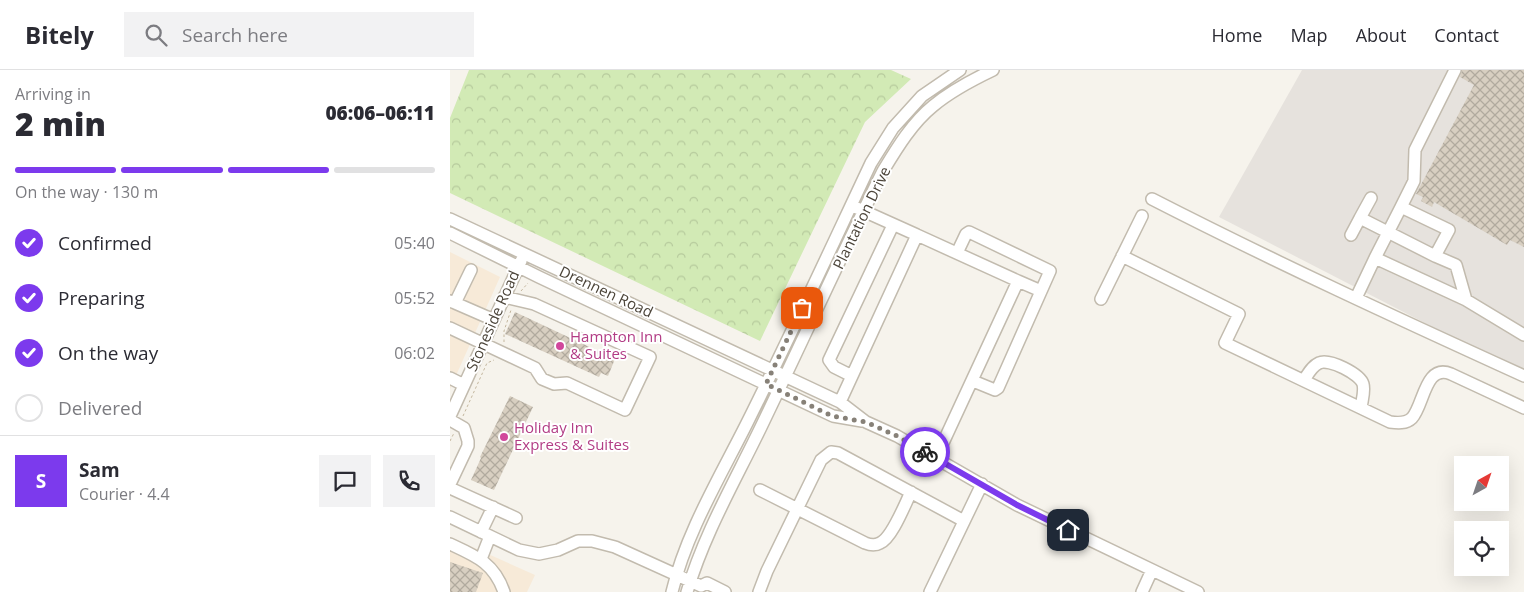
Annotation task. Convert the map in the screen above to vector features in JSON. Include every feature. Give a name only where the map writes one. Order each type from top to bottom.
[{"type":"street","name":"Plantation Drive","points":[[672,592],[686,549],[715,484],[766,384],[870,163],[893,128],[922,96],[960,70]]},
{"type":"street","name":"Plantation Drive","points":[[687,592],[698,586],[700,554],[728,490],[779,390],[883,171],[904,138],[932,107],[968,82],[993,70]]},
{"type":"street","points":[[1356,298],[1414,181],[1415,150],[1455,70]]},
{"type":"street","points":[[931,90],[941,101]]},
{"type":"street","points":[[1351,235],[1370,198]]},
{"type":"street","points":[[1152,199],[1356,298],[1524,376]]},
{"type":"street","points":[[851,205],[1041,292]]},
{"type":"street","points":[[1400,207],[1449,230],[1435,256]]},
{"type":"street","points":[[1101,299],[1142,216]]},
{"type":"street","points":[[1360,218],[1456,265],[1466,300]]},
{"type":"street","name":"Drennen Road","points":[[450,219],[840,402],[866,422],[897,436],[1017,505],[1198,592]]},
{"type":"street","points":[[852,376],[834,367],[829,360],[893,225]]},
{"type":"street","points":[[957,254],[966,234],[969,232],[1050,271],[998,388],[995,390],[973,381]]},
{"type":"street","name":"Drennen Road","points":[[450,233],[832,416],[866,422]]},
{"type":"street","points":[[840,402],[917,235]]},
{"type":"street","name":"Stoneside Road","points":[[453,415],[464,384],[524,253]]},
{"type":"street","points":[[1122,256],[1239,314],[1225,342],[1390,422],[1405,422],[1412,418],[1435,374],[1441,371],[1524,408]]},
{"type":"street","points":[[1375,258],[1466,300],[1524,335]]},
{"type":"street","points":[[471,270],[453,302],[494,320]]},
{"type":"street","points":[[936,458],[1018,281]]},
{"type":"street","points":[[450,328],[536,368],[542,379],[554,384],[567,383],[624,410],[650,357],[534,304],[504,297]]},
{"type":"street","points":[[1304,380],[1313,367],[1325,361],[1354,374],[1359,377],[1364,388],[1361,408]]},
{"type":"street","points":[[450,378],[464,384]]},
{"type":"street","points":[[450,484],[468,446],[464,428],[453,415]]},
{"type":"street","points":[[759,592],[797,508],[822,460],[831,452],[964,521]]},
{"type":"street","points":[[930,592],[982,484]]},
{"type":"street","points":[[450,488],[516,518]]},
{"type":"street","points":[[760,490],[865,543],[874,545],[882,543],[889,536],[911,492]]},
{"type":"street","points":[[481,558],[485,534],[493,507]]},
{"type":"street","points":[[450,517],[519,550],[539,554],[558,550],[578,541],[592,541],[615,547],[698,586],[707,583],[725,592]]},
{"type":"street","points":[[450,544],[481,558],[500,580],[504,592]]},
{"type":"street","points":[[1142,592],[1152,570]]},
{"type":"path","points":[[450,441],[453,415],[487,363],[497,358],[506,340],[504,331],[510,314],[523,288],[529,282]]},
{"type":"shaded area","points":[[1302,70],[1524,70],[1524,374],[1219,217]]},
{"type":"shaded area","points":[[450,252],[500,277],[450,389]]},
{"type":"shaded area","points":[[450,537],[535,575],[527,592],[450,592]]},
{"type":"green space","points":[[469,70],[891,70],[911,79],[865,122],[760,341],[450,193],[450,118]]},
{"type":"building","points":[[1462,70],[1524,70],[1524,247],[1510,240],[1507,245],[1434,202],[1432,207],[1421,201],[1423,197],[1416,194],[1474,85],[1460,77]]},
{"type":"building","name":"Hampton Inn & Suites","points":[[515,312],[615,359],[608,376],[601,373],[599,377],[505,334]]},
{"type":"building","name":"Holiday Inn Express & Suites","points":[[510,396],[533,407],[494,490],[471,480],[480,457]]},
{"type":"building","points":[[450,562],[483,573],[476,592],[450,592]]},
{"type":"way so far","points":[[802,308],[766,384],[832,416],[866,422],[897,436],[925,452]]},
{"type":"place","name":"Hampton Inn & Suites","points":[[560,346]]},
{"type":"place","name":"Holiday Inn Express & Suites","points":[[504,437]]},
{"type":"route","points":[[925,452],[1017,505],[1068,530]]}]
